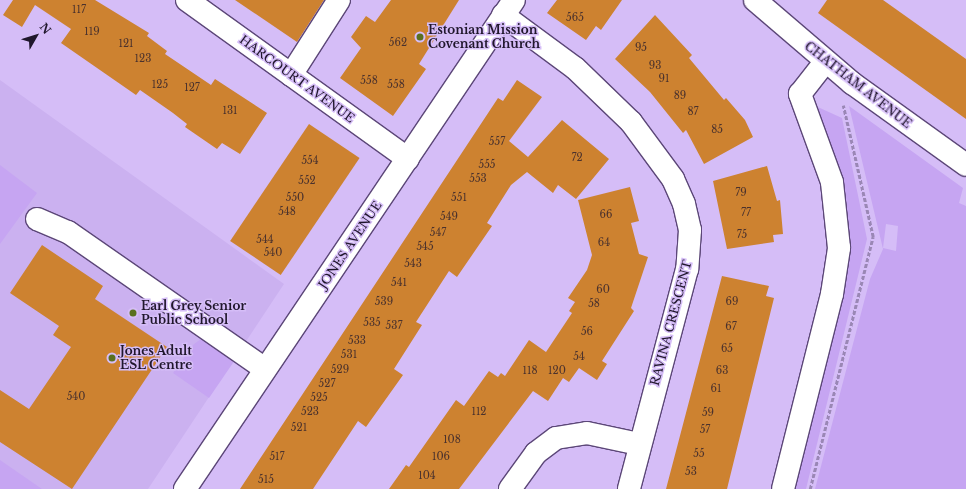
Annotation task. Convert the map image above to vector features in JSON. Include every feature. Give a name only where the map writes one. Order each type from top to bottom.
[{"type":"street","name":"HARCOURT AVENUE","points":[[187,0],[408,159]]},
{"type":"street","points":[[291,75],[339,0]]},
{"type":"street","name":"CHATHAM AVENUE","points":[[755,0],[825,62],[966,166]]},
{"type":"street","name":"JONES AVENUE","points":[[185,489],[509,7]]},
{"type":"street","name":"RAVINA CRESCENT","points":[[509,7],[626,116],[656,153],[684,204],[690,230],[688,263],[639,444],[629,489]]},
{"type":"street","points":[[783,489],[832,294],[839,248],[832,182],[800,94],[825,62]]},
{"type":"street","points":[[37,219],[68,232],[265,369]]},
{"type":"street","points":[[510,489],[536,453],[556,438],[587,433],[639,444]]},
{"type":"path","points":[[810,489],[873,237],[843,102]]},
{"type":"shaded area","name":"Earl Grey Senior Public School","points":[[0,80],[284,284],[148,489],[0,489]]},
{"type":"shaded area","points":[[809,103],[842,118],[867,239],[806,489],[790,489],[839,292]]},
{"type":"shaded area","points":[[849,106],[963,188],[959,203],[966,206],[966,489],[815,489],[870,279],[883,249]],"holes":[[[886,224],[898,226],[896,251],[883,248]]]},
{"type":"shaded area","points":[[0,165],[37,193],[0,244]]},
{"type":"shaded area","points":[[204,337],[237,357],[209,398],[173,373],[194,344]]},
{"type":"shaded area","points":[[0,460],[42,489],[0,489]]},
{"type":"building","points":[[13,0],[95,0],[149,33],[147,36],[167,51],[165,54],[211,85],[215,79],[267,113],[240,154],[222,143],[217,149],[185,127],[187,124],[140,90],[136,95],[61,43],[71,29],[35,5],[22,27],[3,15]]},
{"type":"building","points":[[235,0],[324,0],[297,42]]},
{"type":"building","points":[[391,0],[459,0],[419,64],[426,69],[393,116],[340,78],[361,48],[351,37],[366,16],[375,22]]},
{"type":"building","points":[[557,0],[622,0],[601,30],[596,26],[586,40],[547,13]]},
{"type":"building","points":[[827,0],[883,0],[966,59],[966,119],[818,13]]},
{"type":"building","points":[[655,15],[692,55],[689,58],[724,100],[726,98],[745,120],[753,137],[704,164],[686,130],[683,133],[650,92],[615,59]]},
{"type":"building","points":[[517,80],[542,97],[509,141],[528,157],[562,120],[609,159],[576,199],[558,185],[553,193],[527,172],[511,185],[487,223],[492,226],[457,277],[449,271],[416,322],[422,325],[394,369],[403,375],[366,427],[358,421],[313,489],[240,489],[498,98],[503,101]]},
{"type":"building","points":[[309,124],[360,158],[281,275],[230,241]]},
{"type":"building","points":[[767,166],[777,201],[780,200],[783,234],[773,235],[774,242],[727,249],[713,181]]},
{"type":"building","points":[[630,187],[639,221],[631,223],[639,254],[648,257],[631,308],[634,311],[602,361],[607,364],[597,380],[579,368],[569,382],[563,378],[548,401],[533,391],[459,489],[389,489],[406,465],[409,467],[456,400],[464,406],[489,371],[498,377],[501,373],[505,376],[529,340],[546,352],[572,313],[569,311],[575,302],[568,298],[587,270],[592,255],[578,200]]},
{"type":"building","name":"Jones Adult ESL Centre","points":[[42,245],[103,286],[95,299],[167,347],[72,489],[0,442],[0,390],[29,409],[71,347],[53,335],[59,326],[10,293]]},
{"type":"building","points":[[722,276],[769,286],[766,296],[774,298],[727,489],[666,489]]},
{"type":"place","name":"Estonian Mission Covenant Church","points":[[420,37]]},
{"type":"place","name":"Earl Grey Senior Public School","points":[[133,313]]},
{"type":"place","name":"Jones Adult ESL Centre","points":[[112,358]]}]
